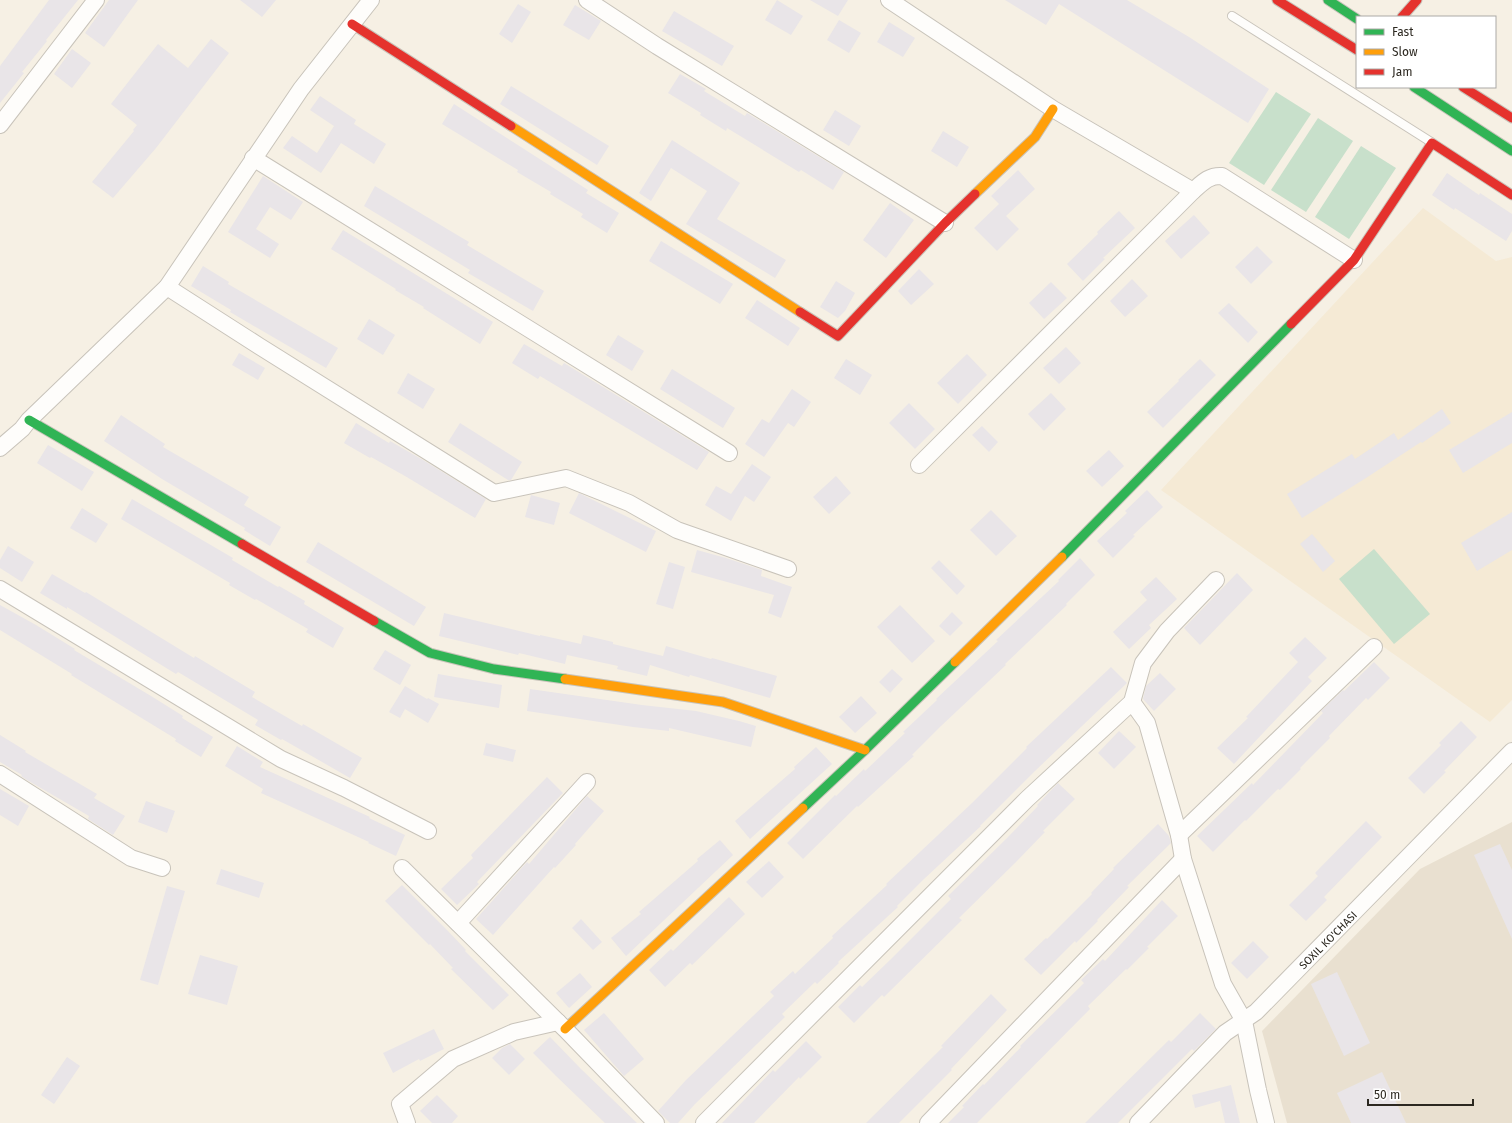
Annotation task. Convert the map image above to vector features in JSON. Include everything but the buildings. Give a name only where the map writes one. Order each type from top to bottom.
[{"type":"main road","points":[[1276,0],[1356,49]]},
{"type":"main road","points":[[1328,0],[1356,18]]},
{"type":"main road","points":[[1403,16],[1418,0]]},
{"type":"main road","points":[[352,24],[838,336],[945,223],[1035,137],[1053,109]]},
{"type":"main road","points":[[1416,88],[1512,151]]},
{"type":"main road","points":[[1465,88],[1512,118]]},
{"type":"main road","points":[[561,1025],[865,750],[1076,543],[1354,260],[1432,143],[1512,195]]},
{"type":"main road","points":[[29,420],[430,653],[494,669],[723,702],[865,750]]},
{"type":"street","points":[[0,125],[96,0]]},
{"type":"street","points":[[0,448],[22,429],[29,420],[168,287],[253,158],[301,89],[371,0]]},
{"type":"street","points":[[587,0],[664,50],[945,223]]},
{"type":"street","points":[[889,0],[1053,109],[1193,190]]},
{"type":"street","points":[[253,158],[729,453]]},
{"type":"street","points":[[919,465],[1193,190],[1210,177],[1216,175],[1222,176],[1354,260]]},
{"type":"street","points":[[168,287],[259,346],[494,493],[566,478],[629,503],[677,530],[788,568]]},
{"type":"street","points":[[704,1123],[1027,799],[1132,702],[1144,663],[1167,630],[1216,580]]},
{"type":"street","points":[[0,589],[280,759],[344,788],[428,831]]},
{"type":"street","points":[[1179,835],[1374,647]]},
{"type":"street","points":[[1132,702],[1146,723],[1179,835],[1183,859],[1223,984],[1244,1021],[1266,1123]]},
{"type":"street","name":"SOXIL KO'CHASI","points":[[1138,1123],[1225,1033],[1256,1012],[1512,751]]},
{"type":"street","points":[[0,774],[131,858],[162,868]]},
{"type":"street","points":[[458,923],[587,782]]},
{"type":"street","points":[[928,1123],[1183,859]]},
{"type":"street","points":[[402,868],[561,1025],[656,1123]]},
{"type":"street","points":[[407,1123],[400,1104],[453,1059],[514,1032],[561,1025]]},
{"type":"lane","points":[[1232,16],[1432,143]]},
{"type":"shaded area","points":[[1423,208],[1496,261],[1512,257],[1512,700],[1490,722],[1161,490]]},
{"type":"shaded area","points":[[1512,822],[1512,1123],[1287,1123],[1262,1031],[1420,869]]},
{"type":"green space","points":[[1276,92],[1311,114],[1264,185],[1229,163]]},
{"type":"green space","points":[[1318,118],[1353,141],[1306,212],[1271,190]]},
{"type":"green space","points":[[1361,146],[1396,168],[1349,239],[1315,217]]},
{"type":"green space","points":[[1374,549],[1430,614],[1394,644],[1339,579]]},
{"type":"traffic: fast","points":[[1328,0],[1356,18]]},
{"type":"traffic: fast","points":[[1416,88],[1512,151]]},
{"type":"traffic: fast","points":[[1062,557],[1291,324]]},
{"type":"traffic: fast","points":[[29,420],[242,544]]},
{"type":"traffic: fast","points":[[374,621],[430,653],[494,669],[565,679]]},
{"type":"traffic: fast","points":[[803,808],[955,662]]},
{"type":"traffic: slow","points":[[975,194],[1035,137],[1053,109]]},
{"type":"traffic: slow","points":[[511,126],[800,312]]},
{"type":"traffic: slow","points":[[955,662],[1062,557]]},
{"type":"traffic: slow","points":[[565,679],[723,702],[865,750]]},
{"type":"traffic: slow","points":[[565,1029],[803,808]]},
{"type":"traffic: jam","points":[[1277,0],[1356,49]]},
{"type":"traffic: jam","points":[[1403,16],[1417,0]]},
{"type":"traffic: jam","points":[[352,24],[511,126]]},
{"type":"traffic: jam","points":[[1465,88],[1512,118]]},
{"type":"traffic: jam","points":[[1291,324],[1354,260],[1432,143],[1512,195]]},
{"type":"traffic: jam","points":[[800,312],[838,336],[945,223],[975,194]]},
{"type":"traffic: jam","points":[[242,544],[374,621]]}]
